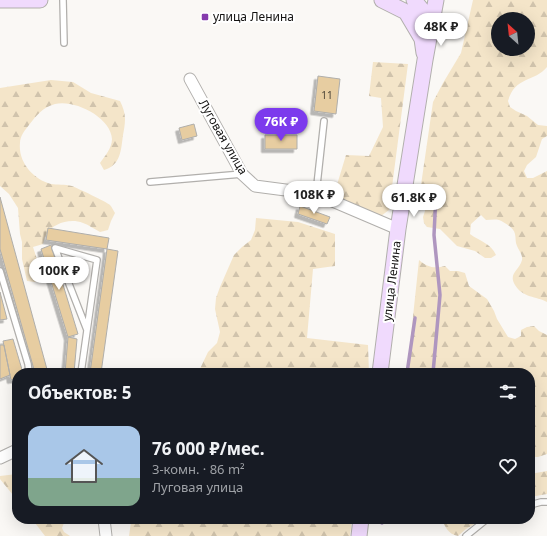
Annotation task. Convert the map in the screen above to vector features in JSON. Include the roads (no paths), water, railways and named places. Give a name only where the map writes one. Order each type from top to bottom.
[{"type":"street","points":[[0,0],[40,0]]},
{"type":"street","points":[[382,0],[406,12],[422,39],[425,60]]},
{"type":"street","points":[[414,0],[422,10],[431,29]]},
{"type":"street","name":"улица Ленина","points":[[381,368],[398,229],[436,0]]},
{"type":"street","name":"Луговая улица","points":[[190,79],[242,174],[255,186],[316,194],[398,229]]},
{"type":"street","points":[[0,458],[12,452]]},
{"type":"street","points":[[105,524],[106,536]]},
{"type":"street","points":[[359,536],[360,524]]},
{"type":"lane","points":[[63,0],[64,43]]},
{"type":"lane","points":[[316,194],[324,121]]},
{"type":"lane","points":[[150,182],[242,174]]},
{"type":"lane","points":[[82,368],[97,260],[55,248],[87,330]]},
{"type":"lane","points":[[0,270],[28,368]]},
{"type":"lane","points":[[535,504],[547,502]]},
{"type":"lane","points":[[466,536],[481,524]]},
{"type":"waterway","points":[[433,368],[440,295],[434,235],[436,194]]},
{"type":"waterway","points":[[408,368],[415,318]]},
{"type":"place","name":"улица Ленина","points":[[205,17]]}]
